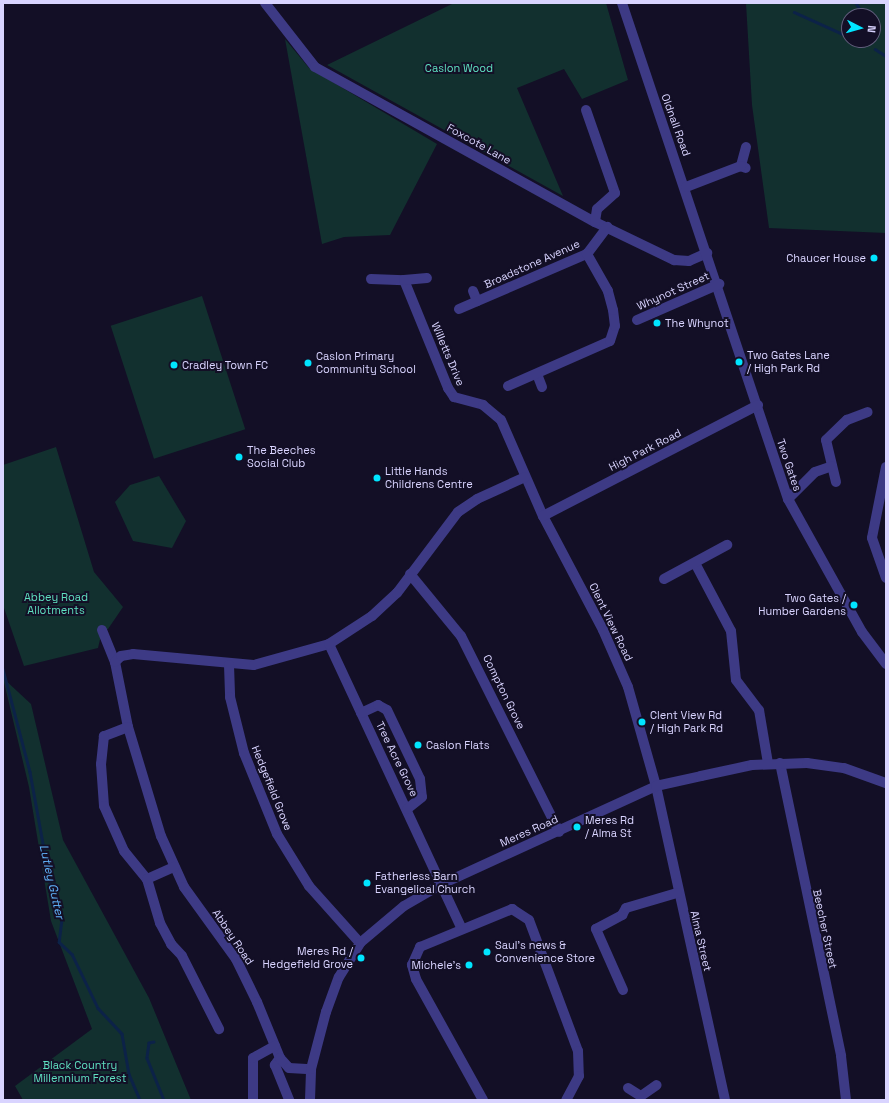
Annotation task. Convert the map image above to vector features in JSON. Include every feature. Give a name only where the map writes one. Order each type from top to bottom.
[{"type":"street","name":"Foxcote Lane","points":[[265,3],[314,67],[595,222],[674,260],[689,261],[708,254]]},
{"type":"street","name":"Oldnall Road","points":[[622,3],[708,254]]},
{"type":"street","points":[[586,110],[616,193],[597,209],[595,222]]},
{"type":"street","points":[[686,187],[744,167],[746,147]]},
{"type":"street","name":"Broadstone Avenue","points":[[459,309],[587,254],[607,227]]},
{"type":"street","points":[[508,386],[606,346],[614,335],[614,317],[608,291],[587,254]]},
{"type":"street","name":"Two Gates","points":[[708,254],[788,499],[862,632],[886,664]]},
{"type":"street","points":[[371,279],[404,280],[427,278]]},
{"type":"street","name":"Willetts Drive","points":[[404,280],[448,388],[454,397],[483,405],[496,414],[525,477]]},
{"type":"street","name":"Whynot Street","points":[[637,320],[719,284]]},
{"type":"street","name":"Broadstone Avenue","points":[[473,291],[477,301]]},
{"type":"street","points":[[537,374],[542,387]]},
{"type":"street","name":"High Park Road","points":[[543,516],[758,406]]},
{"type":"street","points":[[836,482],[826,440],[847,420],[868,412]]},
{"type":"street","points":[[788,499],[815,472],[832,466]]},
{"type":"street","points":[[886,467],[872,538],[886,578]]},
{"type":"street","points":[[115,662],[122,656],[133,654],[229,665],[270,662],[329,644],[372,616],[410,574],[458,512],[477,499],[525,477]]},
{"type":"street","name":"Clent View Road","points":[[525,477],[543,516],[604,630],[628,687],[656,786]]},
{"type":"street","points":[[664,579],[727,545]]},
{"type":"street","points":[[695,563],[731,631],[735,676],[759,710],[768,763]]},
{"type":"street","name":"Compton Grove","points":[[410,574],[432,597],[468,647],[559,832]]},
{"type":"street","name":"Abbey Road","points":[[102,630],[115,662],[128,727],[174,867],[184,887],[236,959],[280,1058],[275,1065],[289,1100]]},
{"type":"street","name":"Tree Acre Grove","points":[[329,644],[461,927]]},
{"type":"street","name":"Hedgefield Grove","points":[[229,665],[234,716],[268,814],[291,861],[330,912],[360,943]]},
{"type":"street","points":[[362,713],[378,705],[387,710],[417,772],[424,789],[422,797],[407,809]]},
{"type":"street","points":[[128,727],[104,736],[101,764],[104,806],[124,850],[147,878],[160,923],[171,944],[182,956],[219,1029]]},
{"type":"street","name":"Meres Road","points":[[310,1100],[311,1069],[339,977],[360,943],[404,906],[442,884],[559,832],[656,786],[768,763],[836,766],[886,783]]},
{"type":"street","name":"Beecher Street","points":[[780,763],[780,777],[841,1056],[846,1100]]},
{"type":"street","name":"Alma Street","points":[[656,786],[677,893],[725,1100]]},
{"type":"street","points":[[147,878],[174,867]]},
{"type":"street","points":[[623,990],[596,929],[622,915],[626,908],[677,893]]},
{"type":"street","points":[[483,1100],[412,970],[416,950],[461,927],[512,909],[529,920],[578,1051],[579,1076],[566,1100]]},
{"type":"street","points":[[253,1100],[253,1058],[275,1046]]},
{"type":"street","points":[[280,1058],[289,1068],[311,1069]]},
{"type":"street","points":[[628,1088],[642,1098],[657,1085]]},
{"type":"green space","name":"Caslon Wood","points":[[454,3],[606,3],[628,80],[582,99],[564,69],[517,88],[563,196],[327,65]]},
{"type":"green space","points":[[746,3],[886,3],[886,233],[769,228],[752,105]]},
{"type":"green space","points":[[285,39],[309,68],[437,144],[390,235],[344,237],[322,244]]},
{"type":"green space","name":"Cradley Town FC","points":[[202,296],[245,429],[154,459],[111,326]]},
{"type":"green space","name":"Abbey Road Allotments","points":[[56,447],[94,572],[123,607],[108,629],[102,631],[98,648],[24,666],[3,605],[3,465]]},
{"type":"green space","points":[[159,476],[186,521],[172,548],[133,541],[115,502],[130,485]]},
{"type":"green space","name":"Black Country Millennium Forest","points":[[3,678],[31,704],[63,840],[149,998],[191,1100],[23,1100],[15,1086],[92,1029],[51,921],[29,787]]},
{"type":"waterway","points":[[856,3],[859,8]]},
{"type":"waterway","points":[[794,12],[841,33]]},
{"type":"waterway","points":[[875,49],[886,56]]},
{"type":"waterway","name":"Lutley Gutter","points":[[3,669],[30,772],[50,882],[62,919],[59,942],[72,954],[98,1008],[122,1034],[129,1074],[140,1100]]},
{"type":"waterway","points":[[154,1042],[149,1043],[147,1058],[164,1100]]},
{"type":"place","name":"Chaucer House","points":[[874,258]]},
{"type":"place","name":"The Whynot","points":[[657,323]]},
{"type":"place","name":"Two Gates Lane / High Park Rd","points":[[739,362]]},
{"type":"place","name":"Caslon Primary Community School","points":[[308,363]]},
{"type":"place","name":"Cradley Town FC","points":[[174,365]]},
{"type":"place","name":"The Beeches Social Club","points":[[239,457]]},
{"type":"place","name":"Little Hands Childrens Centre","points":[[377,478]]},
{"type":"place","name":"Two Gates / Humber Gardens","points":[[854,605]]},
{"type":"place","name":"Clent View Rd / High Park Rd","points":[[642,722]]},
{"type":"place","name":"Caslon Flats","points":[[418,745]]},
{"type":"place","name":"Meres Rd / Alma St","points":[[577,827]]},
{"type":"place","name":"Fatherless Barn Evangelical Church","points":[[367,883]]},
{"type":"place","name":"Saul's news & Convenience Store","points":[[487,952]]},
{"type":"place","name":"Meres Rd / Hedgefield Grove","points":[[361,958]]},
{"type":"place","name":"Michele's","points":[[469,965]]}]
